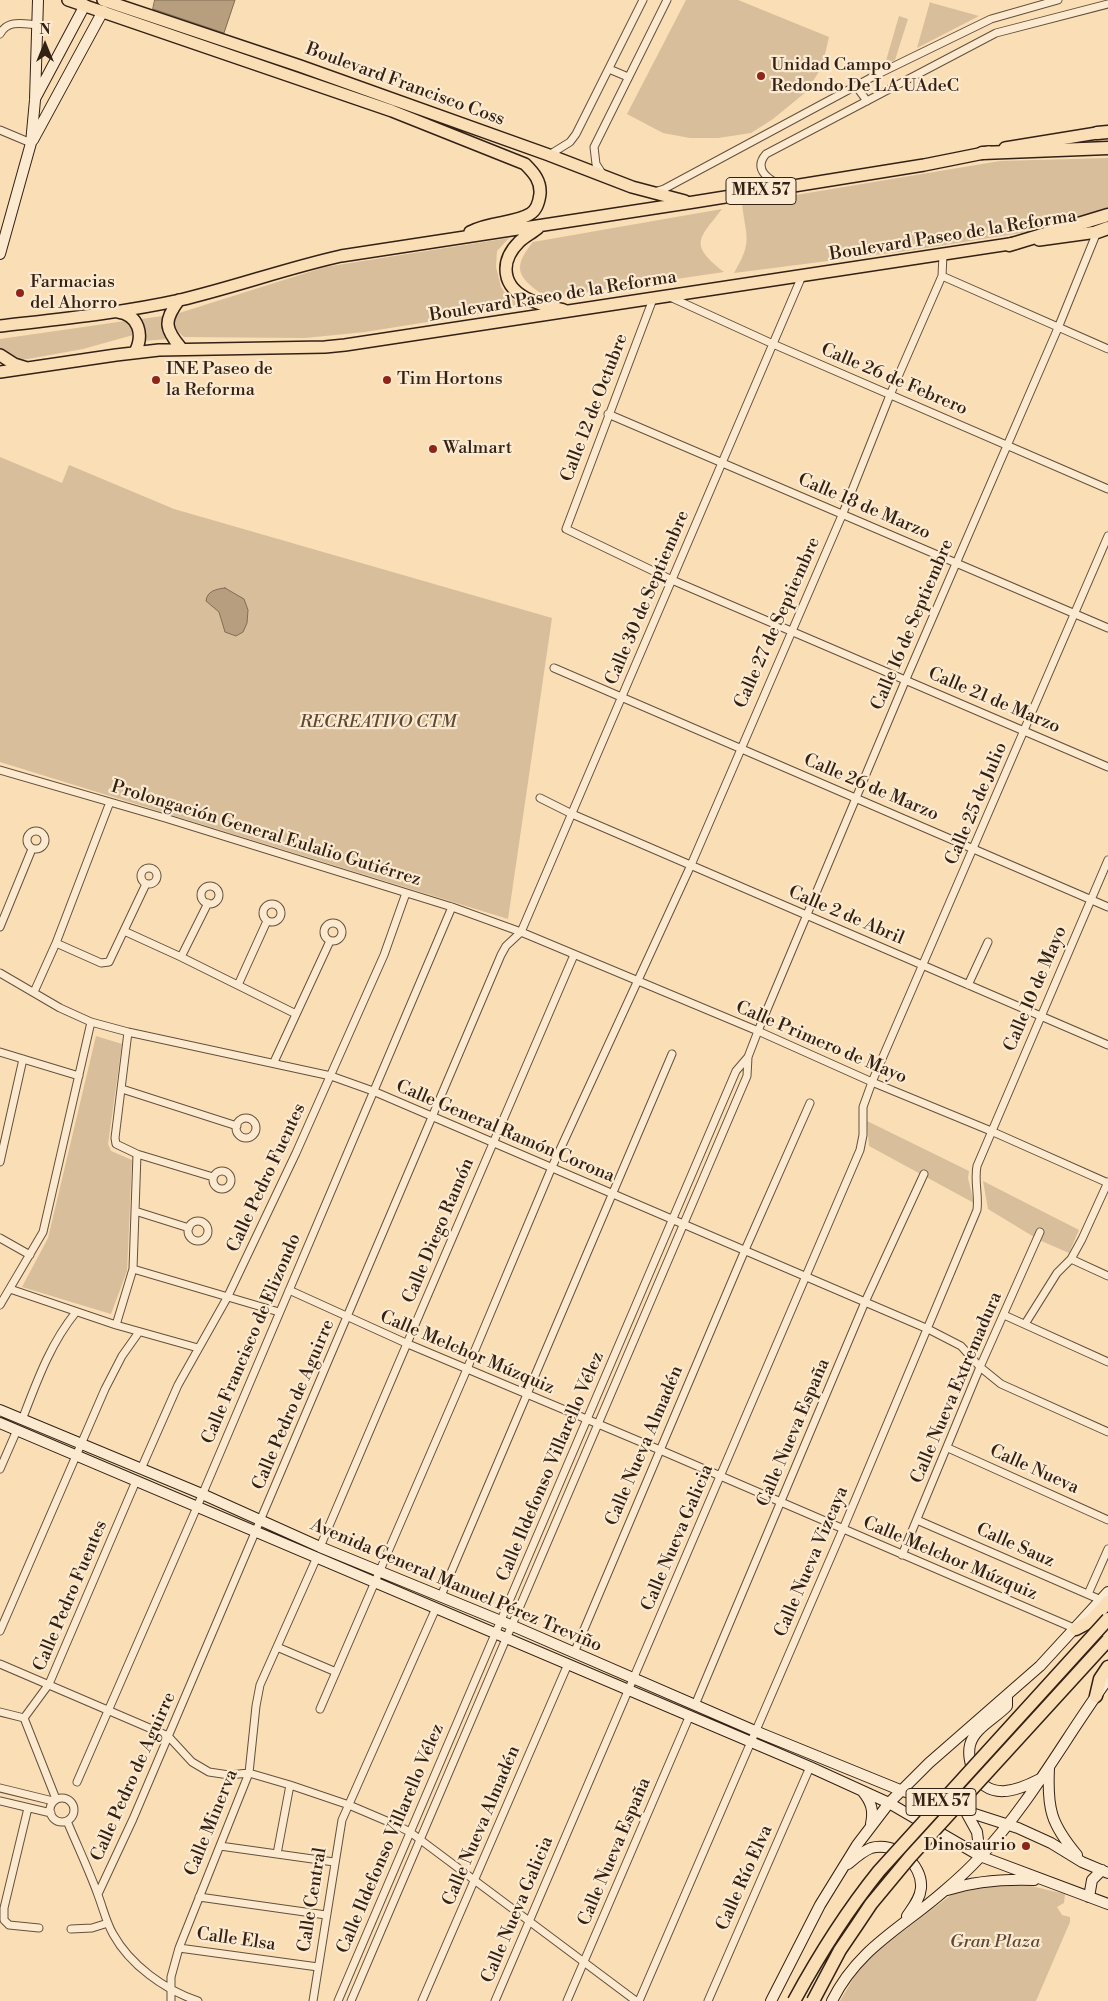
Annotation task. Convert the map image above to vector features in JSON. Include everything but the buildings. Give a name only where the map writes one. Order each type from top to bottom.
[{"type":"highway","name":"MEX 57","points":[[982,153],[1108,148]]},
{"type":"highway","points":[[1009,244],[1108,215]]},
{"type":"highway","points":[[1076,1629],[1091,1621],[1104,1601]]},
{"type":"highway","name":"MEX 57","points":[[794,2001],[827,1941],[860,1894],[1108,1619]]},
{"type":"highway","name":"MEX 57","points":[[813,2001],[840,1950],[871,1904],[910,1857],[1108,1640]]},
{"type":"highway","points":[[1096,1696],[1100,1679],[1108,1667]]},
{"type":"main road","points":[[0,254],[31,143],[35,100],[38,0]]},
{"type":"main road","name":"Boulevard Francisco Coss","points":[[68,0],[86,3],[107,3],[300,66],[549,155],[604,178],[651,193],[694,202]]},
{"type":"main road","points":[[35,100],[86,3]]},
{"type":"main road","points":[[31,143],[107,3]]},
{"type":"main road","name":"Boulevard Francisco Coss","points":[[107,3],[392,111],[525,164],[539,181],[540,201],[534,210],[523,217],[484,225],[464,236]]},
{"type":"main road","points":[[982,153],[1007,147],[1104,132]]},
{"type":"main road","name":"MEX 57","points":[[539,227],[982,153]]},
{"type":"main road","points":[[0,326],[114,312],[179,300],[326,259],[464,236],[539,227]]},
{"type":"main road","points":[[539,227],[519,242],[509,256],[506,267],[507,277],[512,286],[522,296],[538,304],[570,312]]},
{"type":"main road","name":"Boulevard Paseo de la Reforma","points":[[0,372],[135,352],[181,348],[325,348],[1104,230]]},
{"type":"main road","points":[[179,300],[168,316],[168,325],[169,333],[181,348]]},
{"type":"main road","points":[[114,312],[124,313],[138,325],[141,334],[140,344],[135,352]]},
{"type":"main road","points":[[0,355],[14,364],[29,368]]},
{"type":"main road","name":"Avenida General Manuel Pérez Treviño","points":[[0,1410],[202,1494],[320,1547],[513,1626],[755,1731],[900,1790],[1008,1824],[1044,1840],[1082,1862],[1105,1872]]},
{"type":"main road","name":"Avenida General Manuel Pérez Treviño","points":[[0,1423],[810,1767],[889,1803],[980,1856],[1108,1904]]},
{"type":"main road","points":[[1104,1601],[1108,1592]]},
{"type":"main road","points":[[771,2001],[820,1904],[870,1827],[889,1803],[900,1790],[1040,1666],[1076,1629]]},
{"type":"main road","points":[[832,2001],[859,1960],[944,1892],[980,1856],[1008,1824],[1108,1679]]},
{"type":"main road","points":[[1007,1696],[1007,1706],[973,1738],[969,1755],[972,1769],[978,1780],[986,1788],[999,1791],[1010,1792],[1041,1778]]},
{"type":"main road","points":[[1049,1767],[1049,1805],[1055,1824],[1060,1834],[1082,1862]]},
{"type":"main road","points":[[860,1789],[872,1806],[873,1816],[870,1827]]},
{"type":"main road","points":[[966,1812],[977,1832],[980,1856]]},
{"type":"main road","points":[[841,1870],[864,1852],[877,1847],[895,1850],[913,1862],[918,1870],[921,1887],[919,1897],[903,1923]]},
{"type":"main road","points":[[1089,1898],[1092,1880],[1096,1874],[1105,1872]]},
{"type":"main road","points":[[944,1892],[969,1884],[998,1880],[1045,1881]]},
{"type":"street","points":[[549,155],[570,142],[576,134],[642,0]]},
{"type":"street","points":[[604,178],[596,164],[594,147],[667,0]]},
{"type":"street","points":[[651,193],[664,189],[856,86],[991,19],[1058,0]]},
{"type":"street","points":[[783,187],[767,179],[764,174],[762,158],[766,154],[996,33],[1108,4]]},
{"type":"street","points":[[991,19],[996,33]]},
{"type":"street","points":[[0,34],[10,24],[38,25]]},
{"type":"street","points":[[609,69],[628,77]]},
{"type":"street","points":[[856,86],[867,101]]},
{"type":"street","points":[[0,130],[31,143]]},
{"type":"street","name":"Calle 16 de Septiembre","points":[[758,1031],[956,562],[1058,328],[1104,230]]},
{"type":"street","points":[[943,255],[942,276],[1108,349]]},
{"type":"street","name":"Calle 30 de Septiembre","points":[[521,932],[802,276]]},
{"type":"street","name":"Calle 27 de Septiembre","points":[[320,1709],[552,1167],[691,865],[942,276]]},
{"type":"street","name":"Calle 26 de Febrero","points":[[669,296],[773,344],[1108,489]]},
{"type":"street","name":"Calle 12 de Octubre","points":[[566,529],[653,299]]},
{"type":"street","name":"Calle 18 de Marzo","points":[[608,414],[1108,628]]},
{"type":"street","name":"Calle 21 de Marzo","points":[[566,529],[672,580],[1108,767]]},
{"type":"street","name":"Calle 25 de Julio","points":[[872,1082],[975,848],[1108,536]]},
{"type":"street","name":"Calle 26 de Marzo","points":[[554,668],[1108,907]]},
{"type":"street","name":"Prolongación General Eulalio Gutiérrez","points":[[0,770],[406,893],[521,932]]},
{"type":"street","name":"Calle 2 de Abril","points":[[540,798],[572,814],[1108,1045]]},
{"type":"street","points":[[34,992],[56,943],[110,802]]},
{"type":"street","points":[[0,927],[32,849]]},
{"type":"street","name":"Calle 10 de Mayo","points":[[991,1131],[1108,860]]},
{"type":"street","points":[[56,943],[106,963],[111,960],[146,884]]},
{"type":"street","name":"Calle Pedro Fuentes","points":[[141,1469],[166,1412],[198,1348],[227,1298],[296,1153],[384,954],[406,893]]},
{"type":"street","points":[[181,957],[208,903]]},
{"type":"street","name":"Calle Francisco de Elizondo","points":[[78,1782],[198,1507],[279,1312],[452,908]]},
{"type":"street","points":[[238,985],[266,921]]},
{"type":"street","points":[[124,931],[296,1014]]},
{"type":"street","name":"Calle Primero de Mayo","points":[[521,932],[758,1031],[1108,1183]]},
{"type":"street","name":"Calle Pedro de Aguirre","points":[[98,1894],[133,1819],[501,955],[506,946],[521,932]]},
{"type":"street","points":[[274,1062],[330,941]]},
{"type":"street","points":[[968,985],[988,942]]},
{"type":"street","name":"Calle Diego Ramón","points":[[320,1547],[408,1344],[492,1142],[574,955]]},
{"type":"street","name":"Calle General Ramón Corona","points":[[0,973],[60,1008],[91,1022],[128,1032],[274,1062],[331,1076],[373,1091],[432,1118],[552,1167],[928,1329],[961,1346],[980,1367],[1001,1384],[1108,1432]]},
{"type":"street","points":[[0,1305],[43,1232],[91,1022]]},
{"type":"street","name":"Calle Ildefonso Villarello Vélez","points":[[351,2001],[685,1225],[747,1076],[748,1057],[758,1031]]},
{"type":"street","points":[[128,1032],[115,1138],[116,1144],[137,1154],[213,1178]]},
{"type":"street","points":[[0,1052],[79,1076]]},
{"type":"street","points":[[441,1596],[672,1054]]},
{"type":"street","name":"Calle Ildefonso Villarello Vélez","points":[[338,2001],[736,1071],[748,1057]]},
{"type":"street","points":[[0,1162],[23,1059]]},
{"type":"street","name":"Calle Nueva Galicia","points":[[495,2001],[635,1680],[860,1150],[863,1135],[863,1108],[872,1082]]},
{"type":"street","points":[[122,1089],[237,1126]]},
{"type":"street","name":"Calle Nueva Almadén","points":[[574,1653],[810,1102]]},
{"type":"street","name":"Calle Nueva Vizcaya","points":[[637,2001],[928,1329],[976,1210],[978,1203],[975,1173],[991,1131]]},
{"type":"street","points":[[116,1325],[133,1269],[137,1154]]},
{"type":"street","name":"Calle Nueva España","points":[[695,1705],[865,1302],[924,1174]]},
{"type":"street","points":[[1025,1324],[1057,1273],[1071,1259],[1108,1183]]},
{"type":"street","points":[[135,1211],[189,1228]]},
{"type":"street","name":"Calle Nueva Extremadura","points":[[902,1555],[980,1367],[1040,1232]]},
{"type":"street","points":[[0,1238],[30,1255]]},
{"type":"street","points":[[1071,1259],[1108,1276]]},
{"type":"street","points":[[133,1269],[279,1312]]},
{"type":"street","points":[[10,1289],[116,1325],[198,1348]]},
{"type":"street","name":"Calle Melchor Múzquiz","points":[[289,1290],[408,1344],[1076,1629]]},
{"type":"street","points":[[22,1420],[52,1346],[61,1330],[76,1312]]},
{"type":"street","points":[[1004,1314],[1108,1362]]},
{"type":"street","points":[[630,1318],[642,1323]]},
{"type":"street","points":[[0,1631],[75,1455],[113,1373],[139,1332]]},
{"type":"street","points":[[0,1469],[17,1430]]},
{"type":"street","name":"Calle Nueva","points":[[948,1448],[1108,1520]]},
{"type":"street","name":"Calle Pedro Fuentes","points":[[24,1718],[50,1684],[136,1481]]},
{"type":"street","points":[[546,1518],[557,1522]]},
{"type":"street","name":"Calle Sauz","points":[[917,1520],[1104,1601]]},
{"type":"street","points":[[1088,1594],[1108,1549]]},
{"type":"street","name":"Calle Minerva","points":[[171,2001],[170,1988],[179,1948],[198,1897],[250,1773],[257,1697],[260,1685],[317,1557]]},
{"type":"street","name":"Calle Central","points":[[314,2001],[342,1820],[436,1608]]},
{"type":"street","points":[[277,1647],[336,1672]]},
{"type":"street","points":[[0,1664],[168,1736],[185,1756],[202,1768],[218,1774],[250,1773],[349,1805],[396,1824],[410,1832],[637,2001]]},
{"type":"street","name":"Calle Nueva Almadén","points":[[422,2001],[568,1664]]},
{"type":"street","points":[[0,1712],[24,1718],[55,1800],[50,1813]]},
{"type":"street","name":"Calle Nueva España","points":[[567,2001],[690,1715]]},
{"type":"street","name":"Calle Río Elva","points":[[708,2001],[810,1767]]},
{"type":"street","points":[[276,1854],[290,1785]]},
{"type":"street","points":[[0,1788],[55,1800],[65,1798],[73,1802],[74,1815],[67,1821],[57,1820],[50,1813],[0,1802]]},
{"type":"street","points":[[28,1808],[4,1908],[4,1920],[9,1925],[39,1928]]},
{"type":"street","points":[[67,1821],[98,1894],[108,1923],[119,1944],[133,1961],[170,1988],[198,2001]]},
{"type":"street","points":[[220,1846],[334,1862]]},
{"type":"street","points":[[198,1897],[326,1915]]},
{"type":"street","points":[[71,1929],[92,1928],[108,1923]]},
{"type":"street","name":"Calle Elsa","points":[[179,1948],[318,1967]]},
{"type":"green space","points":[[686,0],[738,0],[829,37],[822,67],[806,92],[773,119],[751,133],[718,138],[690,138],[663,133],[627,114]]},
{"type":"green space","points":[[930,2],[932,3],[979,16],[917,48]]},
{"type":"green space","points":[[899,16],[908,19],[895,60],[885,64]]},
{"type":"green space","points":[[1108,158],[1108,212],[1047,229],[906,251],[734,273],[744,254],[747,239],[742,204],[1000,161]]},
{"type":"green space","points":[[722,209],[703,235],[701,248],[705,255],[724,272],[547,298],[530,285],[521,274],[521,260],[533,242]]},
{"type":"green space","points":[[509,238],[497,251],[496,267],[501,287],[508,298],[527,306],[365,332],[305,338],[184,337],[174,328],[176,314],[325,267]]},
{"type":"green space","points":[[163,316],[161,322],[168,339],[143,341],[146,335],[141,319]]},
{"type":"green space","points":[[132,320],[136,332],[133,335],[83,349],[22,360],[4,354],[0,348],[0,339]]},
{"type":"green space","name":"RECREATIVO CTM","points":[[0,457],[62,483],[69,465],[174,509],[552,618],[508,919],[0,762]]},
{"type":"green space","points":[[96,1036],[122,1044],[108,1144],[111,1151],[132,1160],[127,1271],[111,1314],[22,1287],[48,1238]]},
{"type":"green space","points":[[867,1121],[969,1171],[968,1178],[974,1203],[869,1146]]},
{"type":"green space","points":[[983,1181],[1079,1230],[1069,1253],[1039,1240],[988,1209]]},
{"type":"green space","name":"Gran Plaza","points":[[976,1885],[1031,1886],[1065,1894],[1064,1903],[1057,1907],[1062,1915],[1070,1917],[1070,1922],[1036,2001],[840,2001],[857,1972],[869,1957],[951,1895]]},
{"type":"shaded area","points":[[155,0],[235,0],[224,33],[153,9]]},
{"type":"shaded area","points":[[225,588],[244,599],[248,610],[247,623],[243,632],[236,636],[225,632],[219,612],[206,601],[210,593]]},
{"type":"place","name":"Unidad Campo Redondo De LA UAdeC","points":[[761,76]]},
{"type":"place","name":"Farmacias del Ahorro","points":[[20,293]]},
{"type":"place","name":"INE Paseo de la Reforma","points":[[156,380]]},
{"type":"place","name":"Tim Hortons","points":[[387,380]]},
{"type":"place","name":"Walmart","points":[[433,449]]},
{"type":"place","name":"Dinosaurio","points":[[1026,1846]]}]
